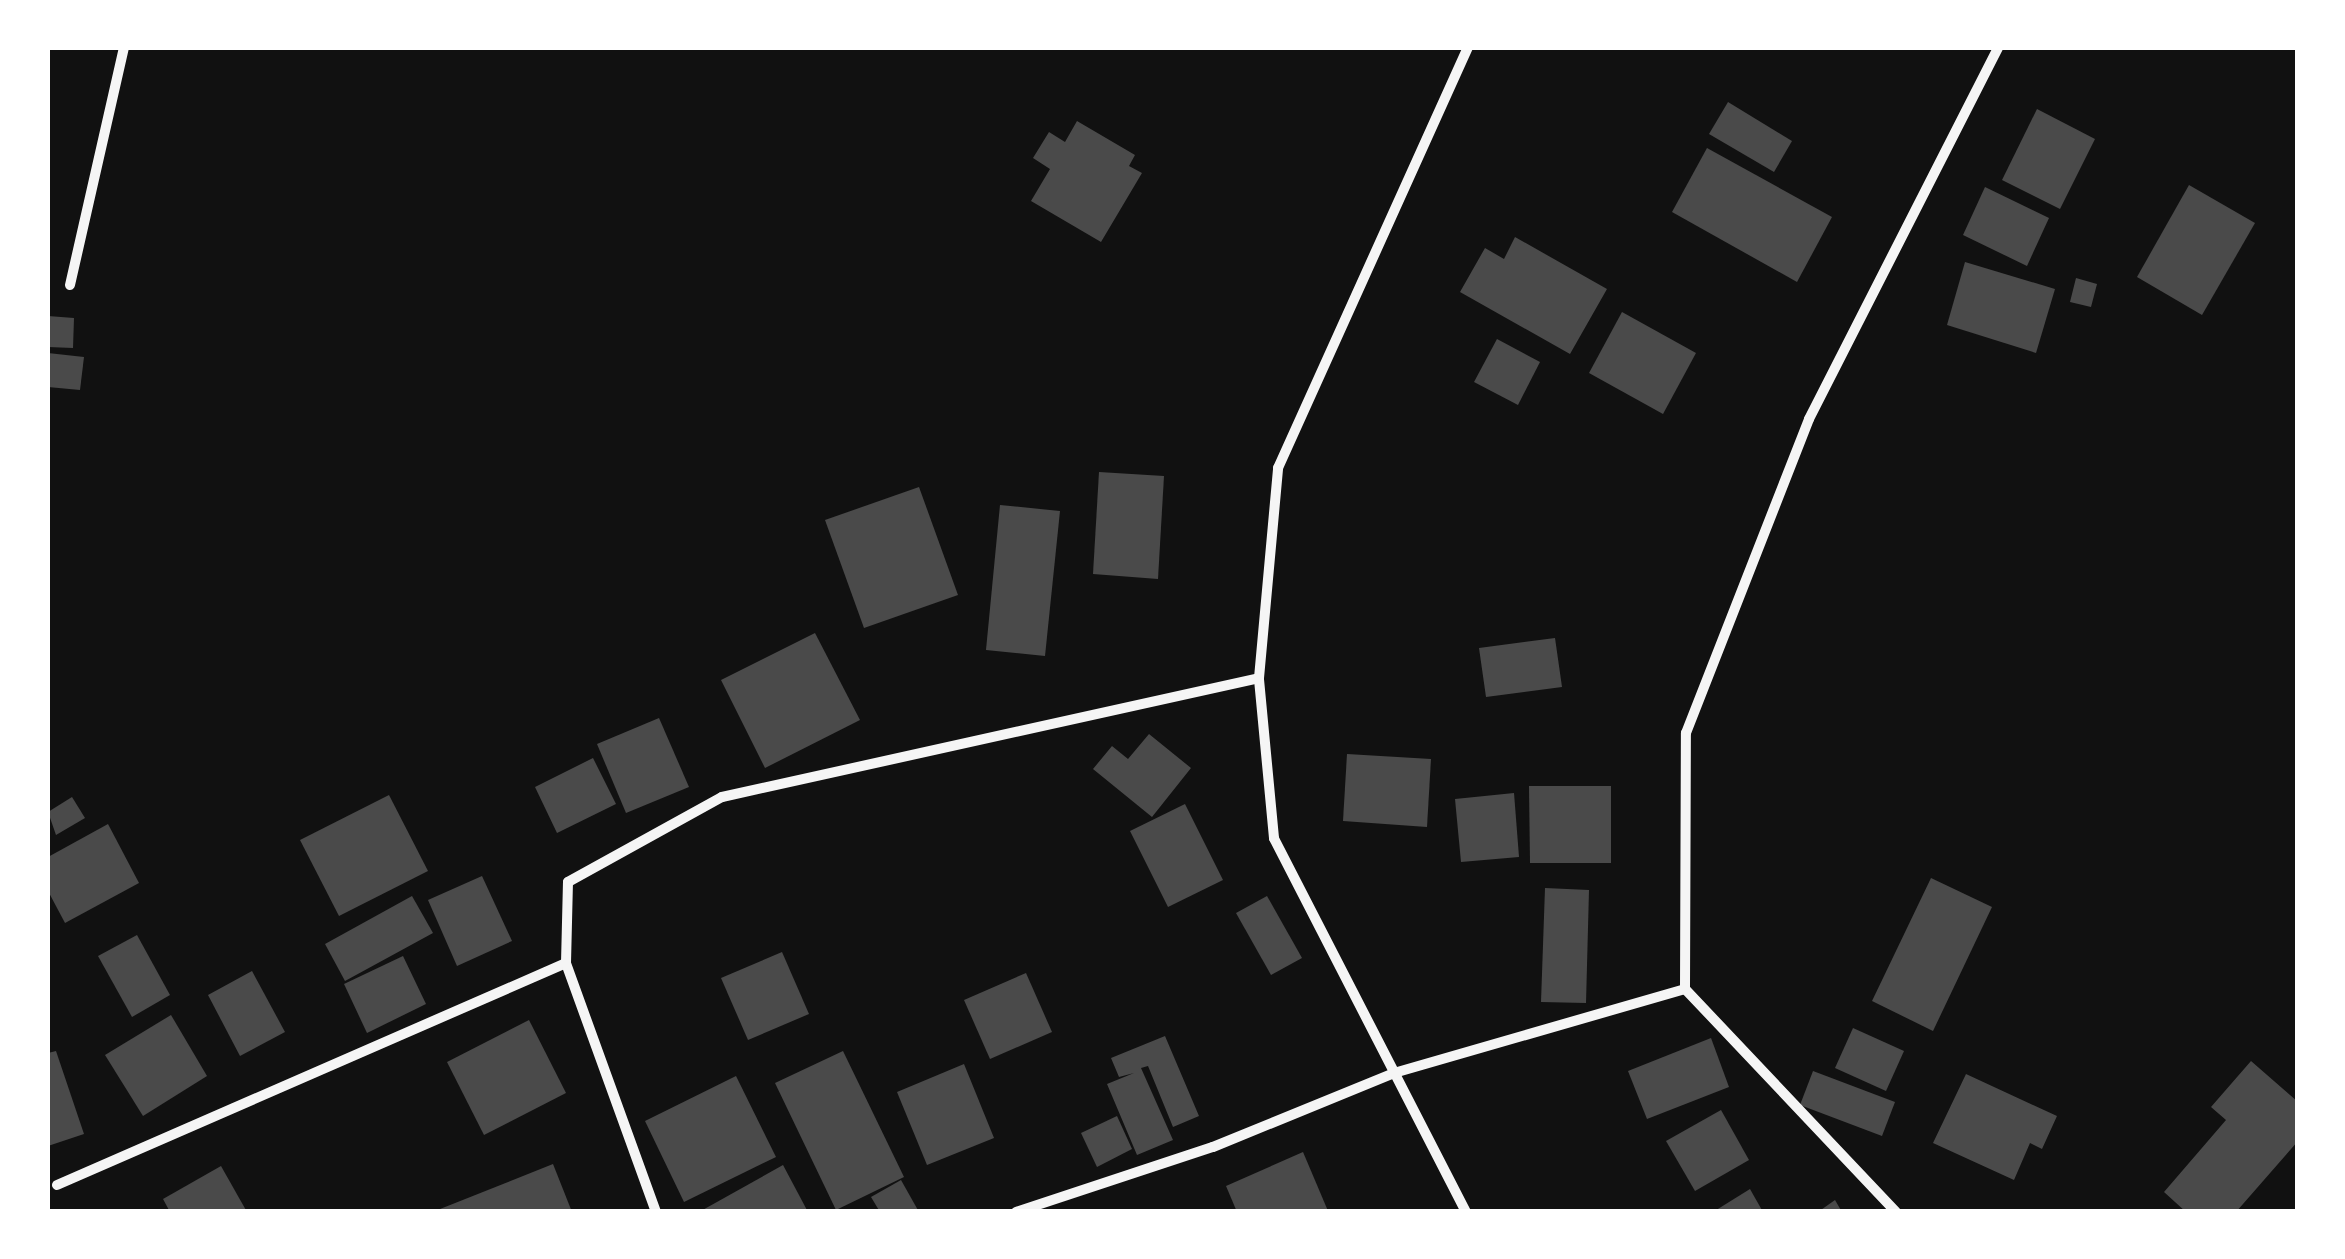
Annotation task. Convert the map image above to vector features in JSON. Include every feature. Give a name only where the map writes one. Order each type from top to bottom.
[{"type":"street","points":[[70,286],[124,48]]},
{"type":"street","points":[[1466,1212],[1274,838],[1259,678],[1278,468],[1468,48]]},
{"type":"street","points":[[1896,1212],[1685,989],[1686,733],[1808,419],[1998,48]]},
{"type":"street","points":[[656,1212],[566,963],[568,882],[722,797],[1259,678]]},
{"type":"street","points":[[58,1184],[566,963]]},
{"type":"street","points":[[1016,1212],[1213,1148],[1394,1072],[1685,989]]},
{"type":"building","points":[[1728,102],[1792,141],[1774,172],[1709,134]]},
{"type":"building","points":[[2037,109],[2095,139],[2060,209],[2002,180]]},
{"type":"building","points":[[1077,121],[1135,155],[1129,166],[1142,173],[1101,242],[1031,201],[1050,169],[1033,158],[1049,132],[1065,142]]},
{"type":"building","points":[[1707,148],[1832,217],[1797,282],[1672,212]]},
{"type":"building","points":[[2189,185],[2255,223],[2202,315],[2137,277]]},
{"type":"building","points":[[1985,187],[2049,218],[2027,266],[1963,235]]},
{"type":"building","points":[[1515,237],[1607,289],[1570,354],[1460,292],[1485,248],[1504,259]]},
{"type":"building","points":[[1965,262],[2055,289],[2036,353],[1947,325]]},
{"type":"building","points":[[2076,278],[2097,284],[2091,307],[2070,302]]},
{"type":"building","points":[[1622,312],[1696,353],[1663,414],[1589,373]]},
{"type":"building","points":[[48,316],[74,318],[73,348],[48,347]]},
{"type":"building","points":[[1497,339],[1540,362],[1518,405],[1474,382]]},
{"type":"building","points":[[48,353],[84,357],[80,390],[48,387]]},
{"type":"building","points":[[1099,472],[1164,476],[1158,579],[1093,574]]},
{"type":"building","points":[[919,487],[958,595],[864,628],[825,520]]},
{"type":"building","points":[[1000,505],[1060,511],[1045,656],[986,650]]},
{"type":"building","points":[[815,633],[860,720],[765,768],[721,680]]},
{"type":"building","points":[[1555,638],[1562,687],[1486,697],[1479,648]]},
{"type":"building","points":[[659,718],[689,787],[626,813],[597,744]]},
{"type":"building","points":[[1149,734],[1191,768],[1152,817],[1093,769],[1112,746],[1128,759]]},
{"type":"building","points":[[1347,754],[1431,759],[1427,827],[1343,821]]},
{"type":"building","points":[[593,758],[616,804],[557,833],[535,787]]},
{"type":"building","points":[[1529,786],[1611,786],[1611,863],[1530,863]]},
{"type":"building","points":[[1514,793],[1519,857],[1461,862],[1455,799]]},
{"type":"building","points":[[389,795],[428,871],[339,916],[300,840]]},
{"type":"building","points":[[72,797],[85,818],[56,835],[48,812]]},
{"type":"building","points":[[1185,804],[1223,880],[1168,907],[1130,831]]},
{"type":"building","points":[[108,824],[139,883],[65,923],[48,891],[48,857]]},
{"type":"building","points":[[482,876],[512,941],[457,966],[428,900]]},
{"type":"building","points":[[1931,878],[1992,907],[1933,1031],[1872,1001]]},
{"type":"building","points":[[1545,888],[1589,890],[1586,1003],[1541,1002]]},
{"type":"building","points":[[412,896],[433,933],[345,981],[325,944]]},
{"type":"building","points":[[1267,896],[1302,958],[1271,975],[1236,913]]},
{"type":"building","points":[[137,935],[170,995],[132,1017],[98,956]]},
{"type":"building","points":[[782,952],[809,1014],[748,1040],[721,978]]},
{"type":"building","points":[[403,956],[426,1004],[367,1033],[344,984]]},
{"type":"building","points":[[252,971],[285,1032],[240,1056],[208,995]]},
{"type":"building","points":[[1026,973],[1052,1032],[990,1059],[964,1000]]},
{"type":"building","points":[[171,1015],[207,1076],[143,1116],[105,1055]]},
{"type":"building","points":[[529,1020],[566,1093],[484,1135],[447,1062]]},
{"type":"building","points":[[1853,1028],[1904,1051],[1886,1091],[1835,1068]]},
{"type":"building","points":[[1165,1036],[1199,1116],[1173,1127],[1148,1066],[1141,1068],[1173,1140],[1137,1155],[1107,1084],[1134,1073],[1119,1077],[1111,1058]]},
{"type":"building","points":[[1711,1038],[1729,1087],[1647,1119],[1628,1071]]},
{"type":"building","points":[[56,1051],[84,1134],[48,1146],[48,1053]]},
{"type":"building","points":[[843,1051],[904,1177],[836,1210],[775,1083]]},
{"type":"building","points":[[2251,1061],[2298,1102],[2298,1141],[2236,1212],[2186,1212],[2164,1192],[2226,1120],[2211,1107]]},
{"type":"building","points":[[964,1064],[994,1138],[927,1165],[897,1092]]},
{"type":"building","points":[[1813,1071],[1895,1102],[1882,1136],[1800,1105]]},
{"type":"building","points":[[1966,1074],[2057,1116],[2042,1149],[2030,1143],[2014,1180],[1933,1143]]},
{"type":"building","points":[[736,1076],[776,1157],[684,1202],[645,1121]]},
{"type":"building","points":[[1721,1110],[1749,1160],[1695,1191],[1666,1141]]},
{"type":"building","points":[[1117,1116],[1132,1149],[1097,1167],[1081,1133]]},
{"type":"building","points":[[1303,1152],[1328,1211],[1237,1212],[1226,1186]]},
{"type":"building","points":[[553,1164],[572,1212],[435,1212],[435,1211]]},
{"type":"building","points":[[783,1165],[808,1212],[699,1212]]},
{"type":"building","points":[[221,1166],[247,1212],[170,1212],[163,1199]]},
{"type":"building","points":[[901,1180],[919,1212],[880,1212],[871,1197]]},
{"type":"building","points":[[1750,1189],[1763,1212],[1713,1212]]},
{"type":"building","points":[[1835,1200],[1842,1212],[1818,1212]]}]
